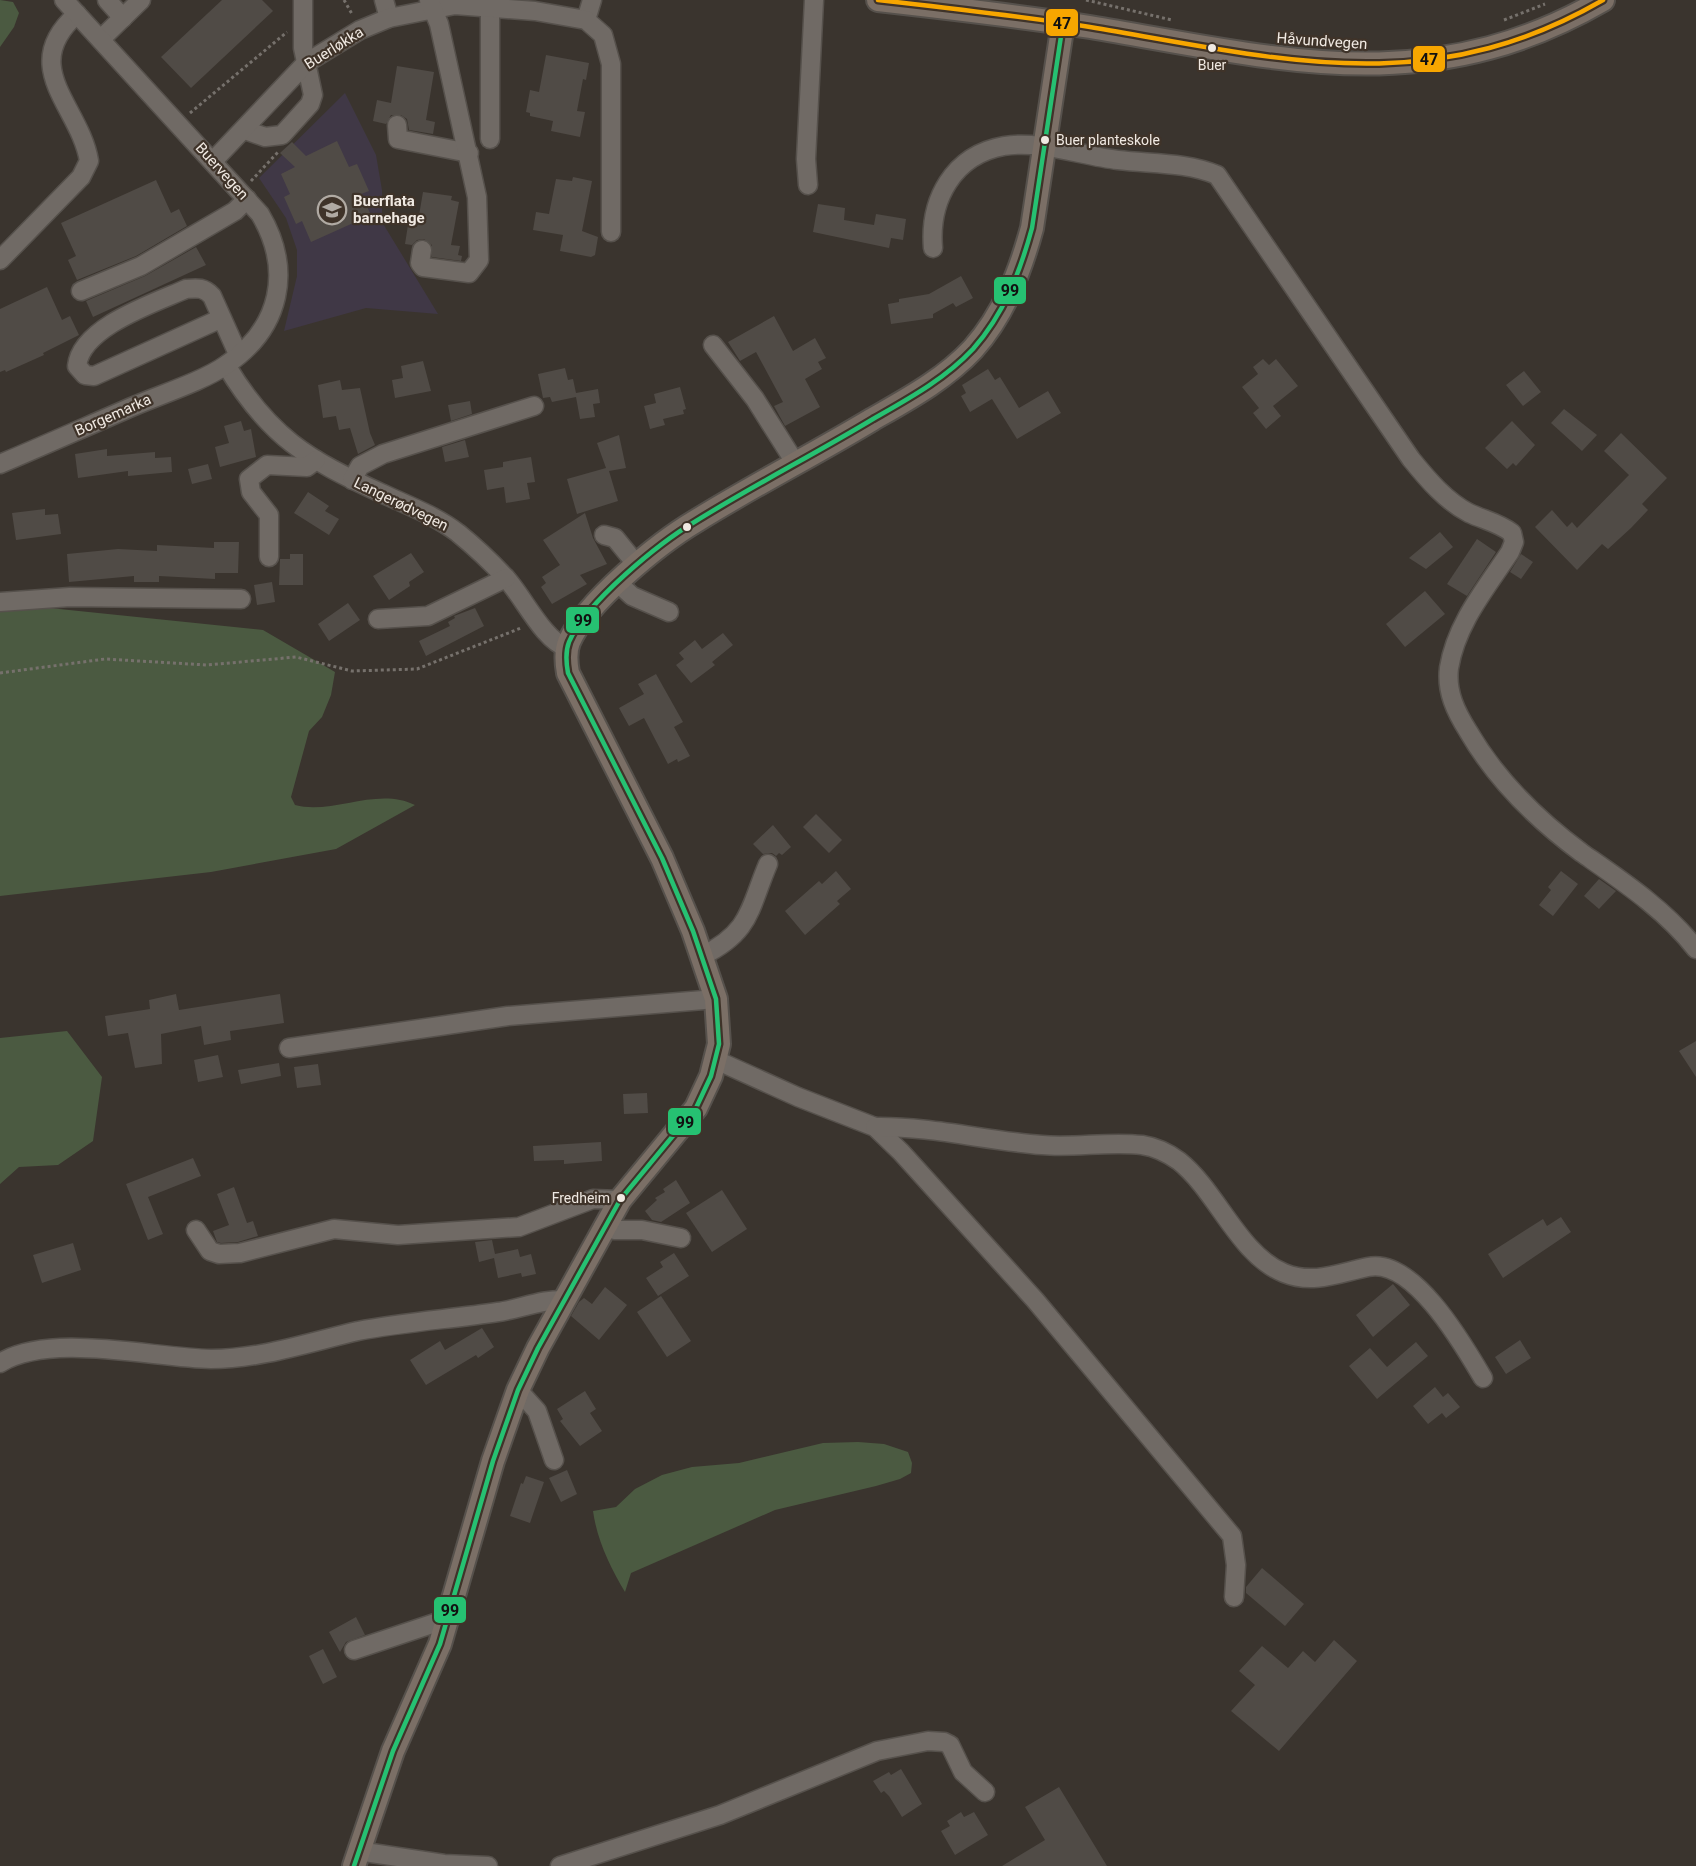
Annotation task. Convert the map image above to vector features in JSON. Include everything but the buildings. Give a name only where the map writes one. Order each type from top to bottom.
[{"type":"main road","name":"Håvundvegen","points":[[878,0],[1064,23],[1273,57],[1354,65],[1422,62],[1479,51],[1537,31],[1603,0]]},
{"type":"main road","points":[[356,1858],[393,1751],[422,1690],[447,1623],[493,1461],[518,1390],[603,1227],[620,1200],[696,1108],[716,1060],[720,1032],[716,999],[702,956],[662,858],[568,673],[567,648],[576,629],[618,583],[637,565],[695,521],[796,465],[932,384],[973,349],[989,329],[1015,283],[1032,228],[1064,23]]},
{"type":"street","name":"Buervegen","points":[[64,0],[178,123],[214,160],[249,191],[272,233],[279,267],[277,298],[264,327],[232,359]]},
{"type":"street","points":[[107,0],[123,18]]},
{"type":"street","points":[[101,39],[141,0]]},
{"type":"street","points":[[384,0],[390,18]]},
{"type":"street","points":[[592,0],[586,20],[603,35],[611,64],[611,232]]},
{"type":"street","points":[[808,185],[806,159],[814,0]]},
{"type":"street","points":[[422,250],[420,263],[423,267],[465,273],[476,267],[479,260],[479,215],[469,153],[438,24],[430,4]]},
{"type":"street","name":"Buerløkka","points":[[214,160],[245,130],[276,93],[306,63],[360,30],[390,18],[430,4],[455,4],[586,20]]},
{"type":"street","points":[[490,7],[490,139]]},
{"type":"street","points":[[245,130],[265,137],[282,135],[309,104],[313,95],[303,48],[304,9]]},
{"type":"street","points":[[0,260],[81,177],[90,161],[55,84],[51,66],[57,36],[77,14]]},
{"type":"street","points":[[397,125],[398,139],[469,153]]},
{"type":"street","points":[[933,248],[934,211],[941,193],[959,170],[976,157],[1004,147],[1045,148],[1116,160],[1199,167],[1217,175],[1411,459],[1435,488],[1468,513],[1503,526],[1512,533],[1514,542],[1510,552],[1465,619],[1452,651],[1449,670],[1450,695],[1459,717],[1482,756],[1520,801],[1581,852],[1630,886],[1696,949]]},
{"type":"street","points":[[81,291],[141,266],[235,211],[249,191]]},
{"type":"street","name":"Langerødvegen","points":[[222,318],[94,376],[85,375],[77,366],[78,355],[104,327],[186,289],[206,290],[212,296],[222,318],[232,359],[254,409],[286,441],[351,480],[418,510],[457,532],[506,578],[552,640],[567,648]]},
{"type":"street","points":[[713,345],[755,399],[796,465]]},
{"type":"street","name":"Borgemarka","points":[[0,464],[232,359]]},
{"type":"street","points":[[351,480],[360,466],[383,454],[534,406]]},
{"type":"street","points":[[269,557],[269,515],[251,492],[249,479],[267,465],[307,467],[315,460]]},
{"type":"street","points":[[604,535],[615,538],[637,565]]},
{"type":"street","points":[[378,619],[428,616],[506,578]]},
{"type":"street","points":[[618,583],[632,597],[669,612]]},
{"type":"street","points":[[0,602],[70,597],[241,599]]},
{"type":"street","points":[[702,956],[729,941],[745,922],[753,908],[768,864]]},
{"type":"street","points":[[289,1048],[508,1016],[716,999]]},
{"type":"street","points":[[716,1060],[798,1097],[875,1127],[1041,1145],[1128,1144],[1157,1149],[1188,1169],[1248,1245],[1282,1273],[1312,1279],[1370,1266],[1389,1267],[1402,1274],[1432,1305],[1483,1377]]},
{"type":"street","points":[[875,1127],[901,1152],[1035,1300],[1232,1536],[1236,1565],[1234,1597]]},
{"type":"street","points":[[196,1230],[210,1251],[219,1254],[240,1253],[334,1229],[398,1235],[519,1227],[592,1199],[620,1200]]},
{"type":"street","points":[[603,1227],[664,1233],[681,1238]]},
{"type":"street","points":[[0,1363],[32,1353],[74,1348],[211,1359],[244,1356],[360,1331],[517,1310],[551,1300],[565,1300]]},
{"type":"street","points":[[518,1390],[537,1411],[554,1460]]},
{"type":"street","points":[[354,1650],[435,1623],[447,1623]]},
{"type":"street","points":[[560,1866],[720,1815],[877,1751],[928,1742],[944,1742],[950,1745],[963,1772],[985,1792]]},
{"type":"street","points":[[356,1858],[488,1866]]},
{"type":"path","points":[[1086,0],[1177,21]]},
{"type":"path","points":[[1503,20],[1549,3]]},
{"type":"path","points":[[178,123],[304,9]]},
{"type":"path","points":[[249,191],[278,155],[282,135]]},
{"type":"path","points":[[0,673],[16,669],[105,660],[207,665],[296,657],[352,671],[417,669],[539,621]]},
{"type":"shaded area","name":"Buerflata barnehage","points":[[345,93],[376,155],[382,190],[382,222],[438,314],[366,308],[284,331],[297,276],[297,250],[286,218],[259,178]]},
{"type":"green space","points":[[0,0],[13,2],[19,13],[14,27],[0,47]]},
{"type":"green space","points":[[40,607],[263,630],[335,672],[331,695],[322,717],[309,731],[291,797],[295,805],[324,807],[386,798],[415,805],[336,849],[211,872],[0,896],[0,612]]},
{"type":"green space","points":[[67,1031],[102,1077],[93,1141],[58,1165],[19,1167],[0,1184],[0,1038]]},
{"type":"green space","points":[[823,1443],[884,1444],[908,1452],[912,1463],[911,1473],[876,1486],[775,1510],[631,1573],[625,1592],[605,1553],[593,1511],[616,1507],[635,1489],[662,1475],[692,1467],[739,1463]]},
{"type":"transit line","name":"47","points":[[878,0],[1064,23],[1288,59],[1351,63],[1413,62],[1475,52],[1538,32],[1603,0]]},
{"type":"transit line","name":"99","points":[[354,1866],[393,1751],[440,1644],[493,1461],[518,1390],[538,1348],[620,1200],[696,1108],[711,1076],[719,1044],[716,999],[693,931],[662,858],[568,673],[566,657],[569,642],[591,609],[644,558],[718,508],[926,388],[962,360],[984,336],[1010,292],[1032,228],[1063,23]]},
{"type":"place","name":"Buer","points":[[1212,48]]},
{"type":"place","name":"Buer planteskole","points":[[1045,140]]},
{"type":"place","name":"Buerflata barnehage","points":[[332,210]]},
{"type":"place","name":"Fredheim","points":[[621,1198]]}]
